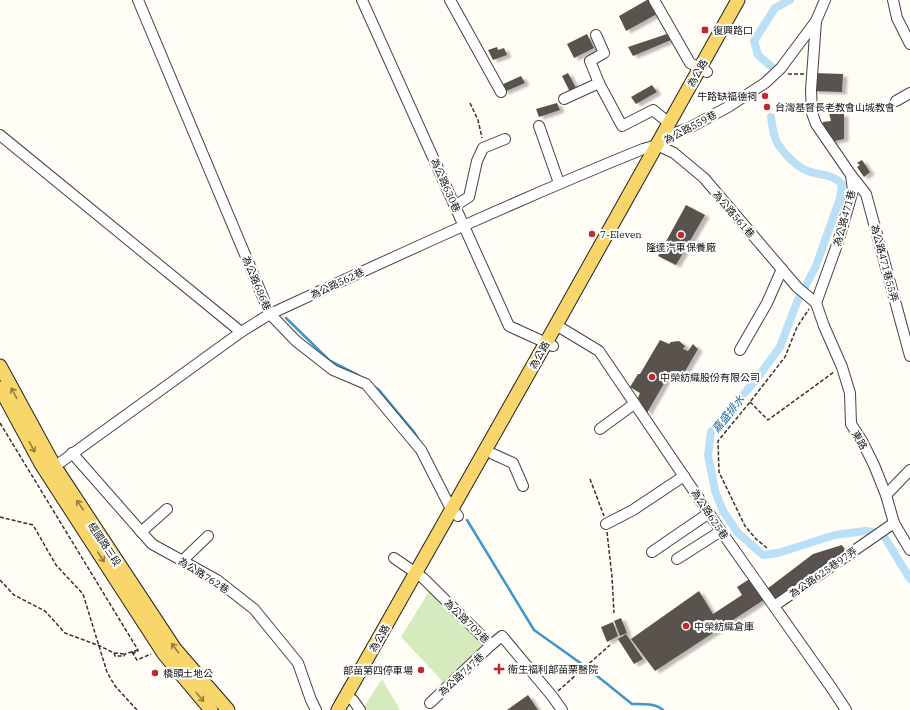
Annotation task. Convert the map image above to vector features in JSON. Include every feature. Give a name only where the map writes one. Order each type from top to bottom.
[{"type":"main road","name":"為公路","points":[[338,710],[351,704],[455,513],[661,147],[703,70],[738,0]]},
{"type":"main road","name":"為公路","points":[[703,70],[747,0]]},
{"type":"main road","name":"為公路","points":[[455,513],[493,454],[550,344]]},
{"type":"main road","name":"經國路三段","points":[[0,366],[50,470],[175,649],[228,710]]},
{"type":"main road","name":"經國路三段","points":[[0,388],[164,654],[211,710]]},
{"type":"street","name":"為公路686巷","points":[[138,0],[270,314],[296,341],[333,370],[366,384],[420,450],[455,513]]},
{"type":"street","name":"為公路630巷","points":[[362,0],[456,205],[509,326],[550,344]]},
{"type":"street","points":[[450,0],[502,92]]},
{"type":"street","points":[[654,0],[690,63],[703,70]]},
{"type":"street","name":"為公路471巷","points":[[816,303],[838,242],[853,190],[851,175],[816,124],[812,114],[812,73],[816,21],[825,0]]},
{"type":"street","points":[[893,0],[897,18],[910,44]]},
{"type":"street","points":[[781,68],[816,21]]},
{"type":"street","points":[[596,35],[604,53],[590,61],[599,82],[622,126],[653,110],[670,129]]},
{"type":"street","name":"為公路559巷","points":[[670,129],[689,128],[728,107],[765,83],[781,68]]},
{"type":"street","points":[[564,99],[599,82]]},
{"type":"street","points":[[896,101],[910,93]]},
{"type":"street","points":[[539,126],[559,183]]},
{"type":"street","points":[[0,135],[241,332]]},
{"type":"street","points":[[456,205],[469,197],[477,161],[484,148],[505,140]]},
{"type":"street","name":"為公路562巷","points":[[50,470],[241,332],[270,314],[559,183],[643,149],[661,147]]},
{"type":"street","name":"為公路561巷","points":[[661,147],[674,153],[704,178],[798,288],[816,303]]},
{"type":"street","name":"為公路471巷55弄","points":[[851,175],[866,194],[910,356]]},
{"type":"street","points":[[740,350],[768,303],[782,269]]},
{"type":"street","name":"東路","points":[[816,303],[824,326],[842,367],[850,393],[851,424],[862,441],[874,465],[886,495],[894,524],[910,550]]},
{"type":"street","name":"為公路625巷","points":[[560,327],[599,352],[721,531],[846,710]]},
{"type":"street","points":[[600,429],[634,404]]},
{"type":"street","name":"為公路762巷","points":[[72,453],[152,544],[217,580],[254,609],[298,663],[316,710]]},
{"type":"street","points":[[493,454],[513,463],[523,486]]},
{"type":"street","points":[[886,495],[910,470]]},
{"type":"street","points":[[606,524],[633,510],[684,476]]},
{"type":"street","points":[[141,532],[167,508]]},
{"type":"street","points":[[652,552],[709,513]]},
{"type":"street","name":"為公路625巷97弄","points":[[774,606],[894,524]]},
{"type":"street","points":[[677,559],[721,531]]},
{"type":"street","points":[[182,561],[208,536]]},
{"type":"street","name":"為公路709巷","points":[[394,558],[420,576],[491,645],[502,636],[562,710]]},
{"type":"street","name":"為公路747巷","points":[[430,703],[491,645]]},
{"type":"path","points":[[781,68],[788,75],[812,73]]},
{"type":"path","points":[[811,104],[875,108],[896,101]]},
{"type":"path","points":[[470,103],[478,120],[484,148]]},
{"type":"path","points":[[767,548],[756,539],[745,526],[719,472],[718,441],[785,357],[808,310],[816,303]]},
{"type":"path","points":[[750,402],[768,420],[842,367]]},
{"type":"path","points":[[0,423],[138,650],[126,654],[114,654],[100,646],[65,633],[45,611],[14,595],[0,580]]},
{"type":"path","points":[[590,479],[606,524],[612,577],[614,613]]},
{"type":"path","points":[[0,518],[33,525],[56,565],[83,594],[107,672],[115,686],[137,710]]},
{"type":"path","points":[[552,696],[610,645]]},
{"type":"path","points":[[132,652],[137,660],[151,654]]},
{"type":"green space","points":[[430,590],[485,646],[445,684],[401,637]]},
{"type":"green space","points":[[382,679],[400,710],[362,710]]},
{"type":"building","points":[[649,0],[657,14],[626,31],[619,16]]},
{"type":"building","points":[[587,34],[594,48],[574,58],[567,44]]},
{"type":"building","points":[[667,34],[671,40],[633,56],[628,47]]},
{"type":"building","points":[[497,47],[498,50],[504,48],[507,55],[493,60],[488,50]]},
{"type":"building","points":[[568,73],[576,88],[570,92],[562,76]]},
{"type":"building","points":[[814,73],[843,74],[842,92],[813,91]]},
{"type":"building","points":[[521,76],[525,83],[504,92],[501,85]]},
{"type":"building","points":[[652,85],[657,92],[636,104],[631,97]]},
{"type":"building","points":[[557,103],[560,110],[539,117],[536,109]]},
{"type":"building","points":[[829,113],[844,114],[844,139],[830,142],[824,133],[823,122],[831,121]]},
{"type":"building","points":[[862,160],[870,172],[864,177],[857,167],[860,165],[857,163]]},
{"type":"building","name":"隆達汽車保養廠","points":[[686,205],[705,215],[676,265],[658,256]]},
{"type":"building","name":"中榮紡織股份有限公司","points":[[660,340],[669,344],[671,342],[679,341],[685,346],[683,349],[688,351],[693,344],[698,349],[680,380],[670,373],[647,413],[638,398],[640,393],[630,387],[638,374],[640,374]]},
{"type":"building","points":[[842,545],[847,553],[777,602],[767,589],[813,554]]},
{"type":"building","name":"中榮紡織倉庫","points":[[751,578],[765,599],[655,671],[631,639],[699,591],[713,614],[742,595],[737,587]]},
{"type":"building","points":[[621,618],[627,633],[620,636],[614,621]]},
{"type":"building","points":[[613,622],[618,636],[607,642],[601,627]]},
{"type":"building","points":[[626,634],[643,659],[634,664],[618,639]]},
{"type":"building","points":[[528,695],[538,710],[507,710]]},
{"type":"waterway","name":"嘉盛排水","points":[[773,68],[758,55],[754,41],[775,8],[790,0]]},
{"type":"waterway","name":"嘉盛排水","points":[[771,117],[775,138],[784,152],[791,160],[804,169],[813,173],[830,176],[838,180],[842,184],[840,198],[816,266],[797,302],[780,347],[755,381],[711,432],[708,455],[715,491],[723,511],[738,533],[763,555],[778,553],[835,535],[865,531],[882,533],[910,579]]},
{"type":"waterway","points":[[286,318],[329,360],[358,375]]},
{"type":"waterway","points":[[372,385],[379,390],[414,432],[420,442]]},
{"type":"waterway","points":[[467,520],[534,630],[586,667],[632,704],[652,705],[663,710]]},
{"type":"place","name":"復興路口","points":[[705,30]]},
{"type":"place","name":"牛路缺福德祠","points":[[765,96]]},
{"type":"place","name":"台灣基督長老教會山城教會","points":[[767,107]]},
{"type":"place","name":"7-Eleven","points":[[592,234]]},
{"type":"place","name":"隆達汽車保養廠","points":[[681,235]]},
{"type":"place","name":"中榮紡織股份有限公司","points":[[652,377]]},
{"type":"place","name":"中榮紡織倉庫","points":[[686,626]]},
{"type":"place","name":"衛生福利部苗栗醫院","points":[[499,669]]},
{"type":"place","name":"部苗第四停車場","points":[[421,670]]},
{"type":"place","name":"橋頭土地公","points":[[155,673]]}]
